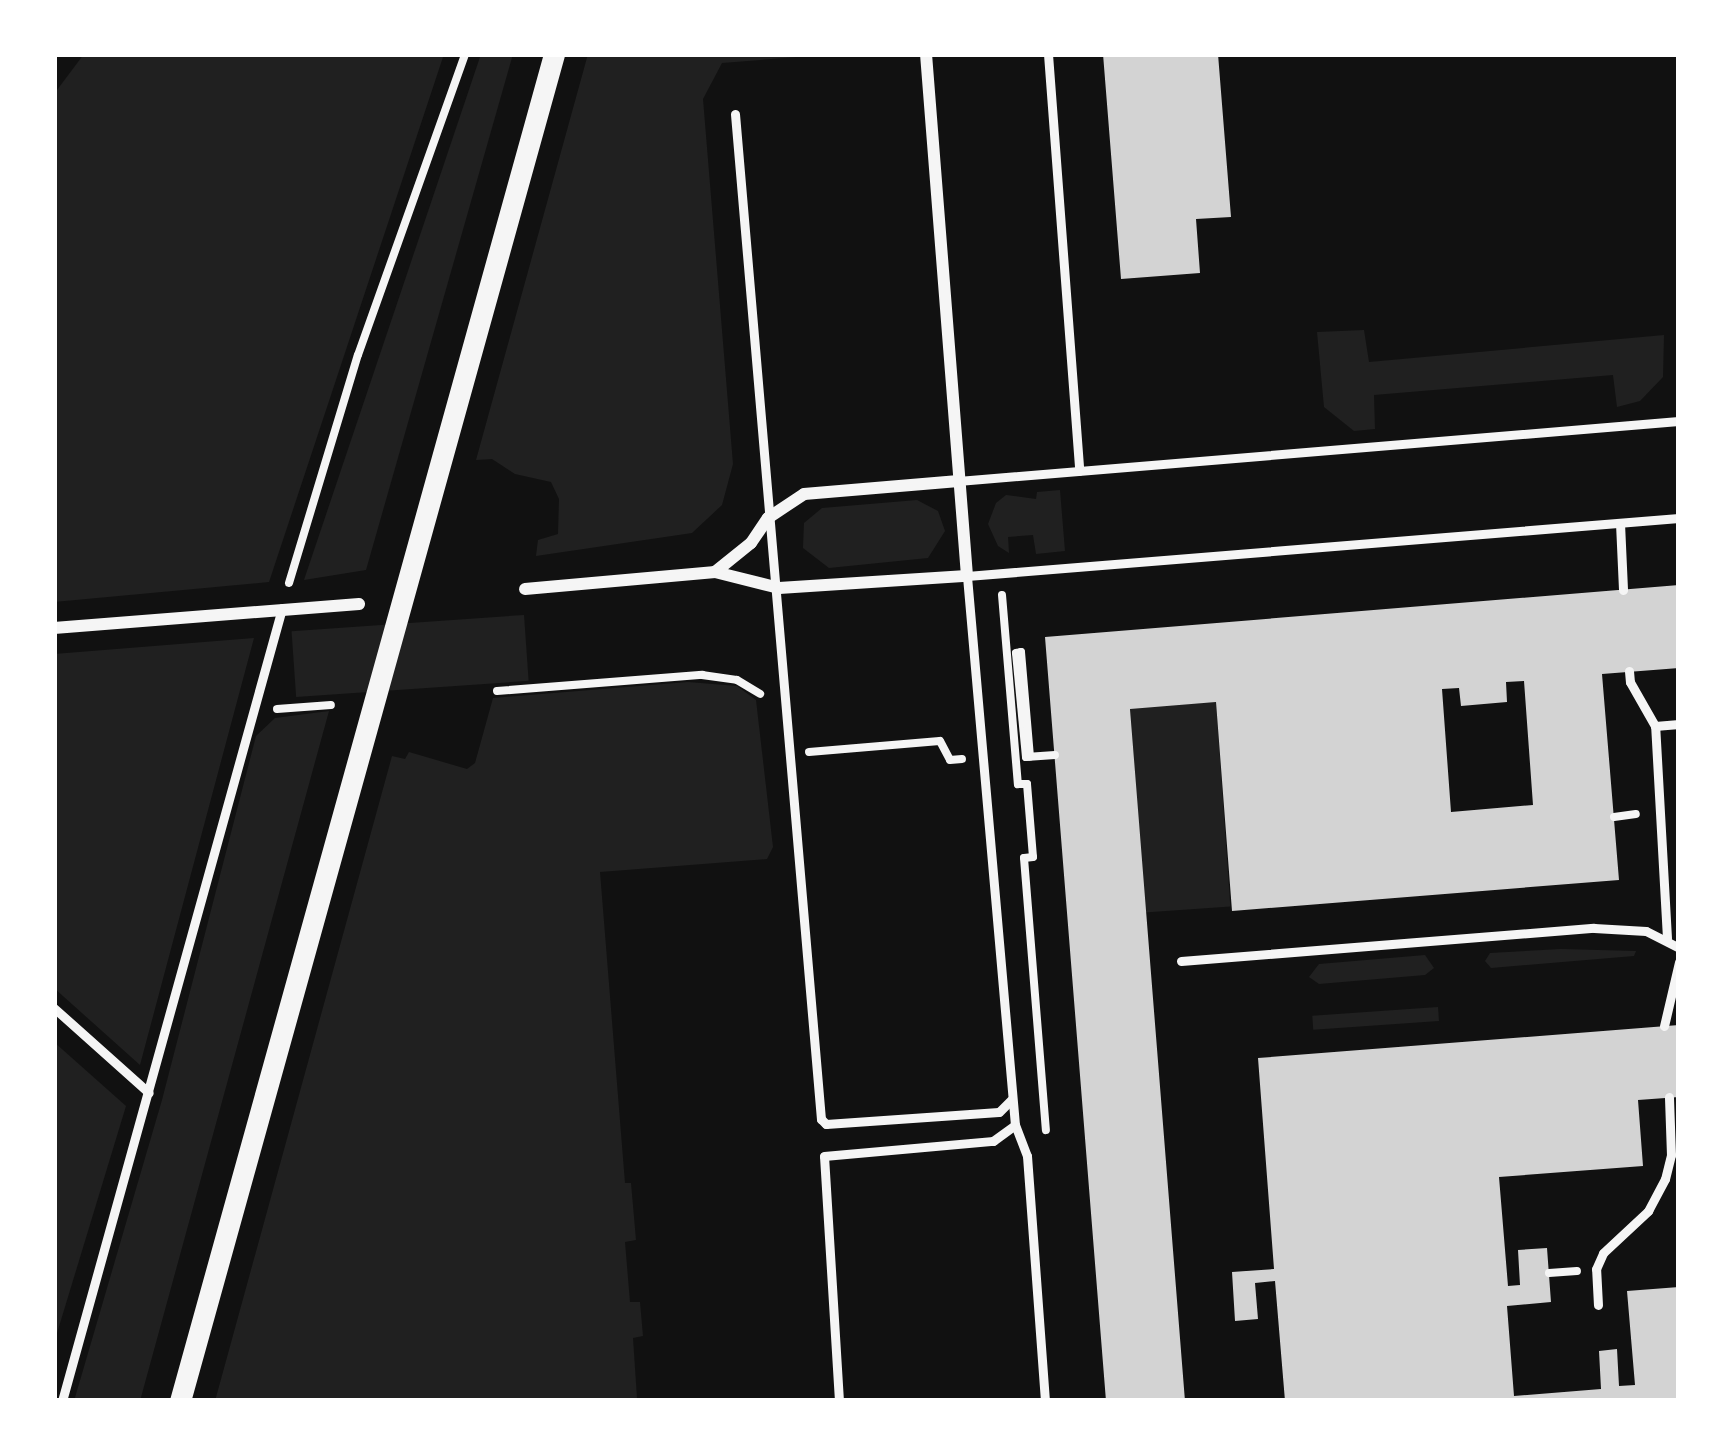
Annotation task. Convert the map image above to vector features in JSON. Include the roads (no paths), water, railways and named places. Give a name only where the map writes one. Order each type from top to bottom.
[{"type":"street","points":[[180,1401],[554,54]]},
{"type":"street","points":[[525,589],[715,572],[779,588],[967,576],[926,54]]},
{"type":"street","points":[[715,572],[751,543],[768,518],[803,494],[958,481]]},
{"type":"street","points":[[54,628],[359,604]]},
{"type":"lane","points":[[1048,54],[1079,471]]},
{"type":"lane","points":[[735,114],[821,1119],[826,1124],[999,1112],[1013,1096]]},
{"type":"lane","points":[[958,481],[1679,421]]},
{"type":"lane","points":[[1046,1401],[1027,1156],[1015,1125],[967,576],[1679,518]]},
{"type":"lane","points":[[1620,523],[1623,590]]},
{"type":"lane","points":[[62,1401],[281,608]]},
{"type":"lane","points":[[1629,671],[1630,682],[1655,726],[1667,938]]},
{"type":"lane","points":[[1655,726],[1679,724]]},
{"type":"lane","points":[[1181,961],[1594,928],[1627,928],[1667,938],[1679,948]]},
{"type":"lane","points":[[1664,1026],[1679,962]]},
{"type":"lane","points":[[54,1009],[149,1094]]},
{"type":"lane","points":[[1598,1305],[1596,1269],[1603,1252],[1648,1211],[1665,1179],[1671,1155],[1670,1097]]},
{"type":"lane","points":[[839,1401],[824,1156],[993,1141],[1015,1125]]}]
